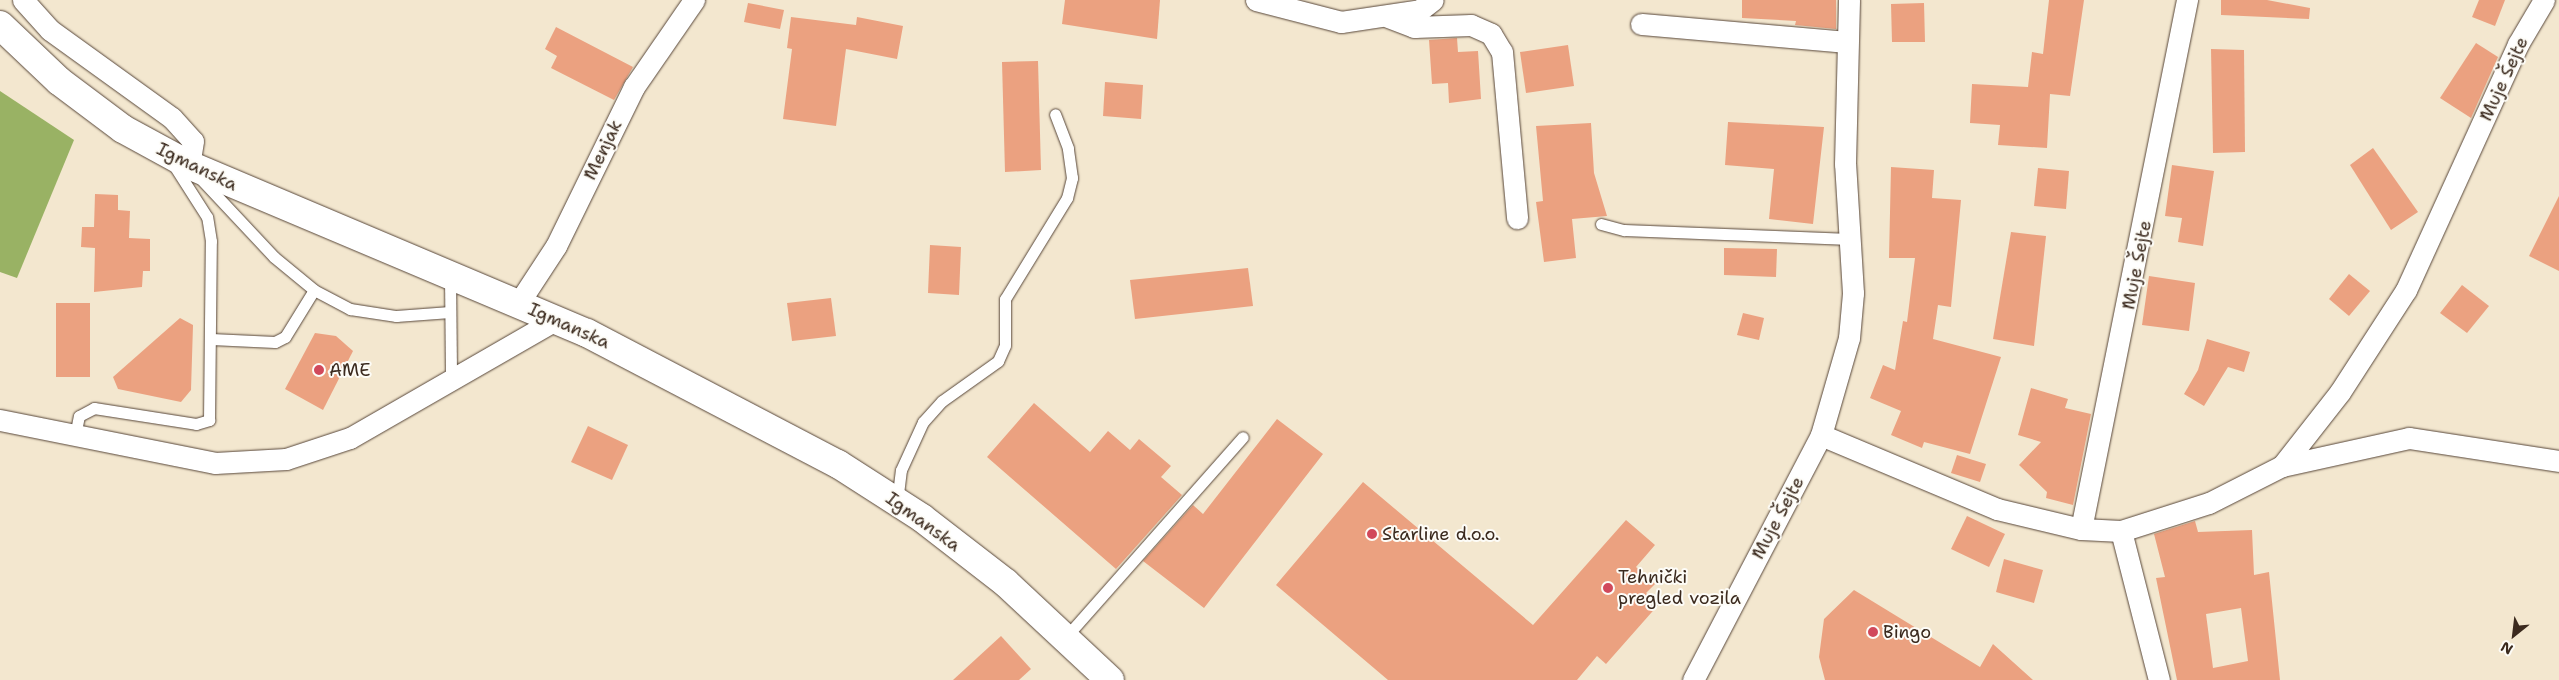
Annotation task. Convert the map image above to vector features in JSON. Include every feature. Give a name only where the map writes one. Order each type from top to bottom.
[{"type":"main road","name":"Igmanska","points":[[0,25],[59,81],[149,144],[189,165],[555,320],[781,430],[897,502],[1006,584],[1110,680]]},
{"type":"street","points":[[23,0],[50,30],[172,118],[193,141],[189,165]]},
{"type":"street","name":"Menjak","points":[[518,304],[556,246],[634,87],[694,0]]},
{"type":"street","points":[[1256,0],[1342,22],[1388,17],[1420,10],[1433,0]]},
{"type":"street","name":"Muje Šejte","points":[[1693,680],[1821,435],[1849,338],[1853,293],[1846,42],[1849,0]]},
{"type":"street","name":"Muje Šejte","points":[[2081,528],[2187,0]]},
{"type":"street","name":"Muje Šejte","points":[[2282,466],[2340,392],[2406,290],[2518,44],[2544,0]]},
{"type":"street","points":[[1388,17],[1414,27],[1471,25],[1491,34],[1502,52],[1517,218]]},
{"type":"street","points":[[1641,24],[1846,42]]},
{"type":"street","points":[[0,420],[216,463],[286,459],[350,438],[555,320]]},
{"type":"street","name":"Muje Šejte","points":[[1821,435],[1996,510],[2081,528],[2121,531],[2208,503],[2282,466],[2409,438],[2559,460]]},
{"type":"street","points":[[2121,531],[2158,680]]},
{"type":"lane","points":[[897,502],[901,470],[923,422],[942,401],[998,361],[1005,345],[1005,299],[1067,198],[1072,178],[1069,155],[1055,114]]},
{"type":"lane","points":[[75,436],[79,416],[94,408],[204,423],[212,409],[207,217],[181,172],[149,144]]},
{"type":"lane","points":[[189,165],[274,257],[314,290],[350,309],[396,316],[450,312]]},
{"type":"lane","points":[[1601,224],[1624,230],[1850,239]]},
{"type":"lane","points":[[450,277],[451,381]]},
{"type":"lane","points":[[211,339],[275,342],[285,337],[314,290]]},
{"type":"lane","points":[[1065,638],[1243,437]]},
{"type":"green space","points":[[0,91],[74,140],[17,278],[0,272]]},
{"type":"building","points":[[1065,0],[1160,0],[1157,39],[1062,24]]},
{"type":"building","points":[[1742,0],[1836,0],[1836,29],[1795,25],[1796,21],[1742,18]]},
{"type":"building","points":[[2049,0],[2084,0],[2070,96],[2050,94],[2047,148],[1998,145],[2000,125],[1970,123],[1972,84],[2028,87],[2032,52],[2043,54]]},
{"type":"building","points":[[2221,0],[2267,0],[2310,8],[2309,19],[2221,15]]},
{"type":"building","points":[[2479,0],[2505,0],[2495,26],[2472,17]]},
{"type":"building","points":[[748,3],[784,10],[780,29],[744,22]]},
{"type":"building","points":[[1924,3],[1925,42],[1892,42],[1891,4]]},
{"type":"building","points":[[791,17],[856,25],[857,17],[903,26],[897,59],[846,49],[836,126],[783,119],[792,49],[787,48]]},
{"type":"building","points":[[556,27],[633,67],[614,100],[551,68],[557,56],[545,49]]},
{"type":"building","points":[[1457,38],[1458,52],[1478,51],[1481,99],[1449,103],[1448,83],[1432,84],[1429,40]]},
{"type":"building","points":[[2476,43],[2498,57],[2471,118],[2440,98]]},
{"type":"building","points":[[1568,45],[1574,86],[1526,93],[1520,52]]},
{"type":"building","points":[[2211,49],[2244,50],[2245,152],[2213,153]]},
{"type":"building","points":[[1038,61],[1041,170],[1005,172],[1002,62]]},
{"type":"building","points":[[1105,82],[1143,85],[1141,119],[1103,116]]},
{"type":"building","points":[[1728,122],[1824,127],[1813,224],[1769,219],[1774,169],[1725,165]]},
{"type":"building","points":[[1591,123],[1594,173],[1607,216],[1572,219],[1576,258],[1544,262],[1536,202],[1543,201],[1536,126]]},
{"type":"building","points":[[2373,148],[2418,212],[2391,230],[2350,165]]},
{"type":"building","points":[[2172,165],[2214,171],[2203,246],[2178,242],[2182,218],[2165,216]]},
{"type":"building","points":[[1891,167],[1934,170],[1932,198],[1961,200],[1951,307],[1938,305],[1933,339],[2001,357],[1970,454],[1924,442],[1922,448],[1891,435],[1901,411],[1870,398],[1883,365],[1895,370],[1903,321],[1907,322],[1915,258],[1889,258]]},
{"type":"building","points":[[2038,168],[2069,171],[2066,209],[2034,206]]},
{"type":"building","points":[[95,194],[118,195],[118,210],[130,211],[129,238],[150,239],[150,271],[143,271],[142,287],[94,292],[95,248],[81,247],[82,227],[94,227]]},
{"type":"building","points":[[2559,196],[2559,271],[2529,256]]},
{"type":"building","points":[[2011,232],[2046,236],[2034,346],[1993,339]]},
{"type":"building","points":[[930,245],[961,247],[959,295],[928,293]]},
{"type":"building","points":[[1724,248],[1777,249],[1776,277],[1724,275]]},
{"type":"building","points":[[1248,268],[1253,306],[1135,319],[1130,280]]},
{"type":"building","points":[[2349,274],[2370,291],[2349,316],[2329,299]]},
{"type":"building","points":[[2149,276],[2195,283],[2189,331],[2142,325]]},
{"type":"building","points":[[2462,285],[2489,306],[2467,333],[2440,313]]},
{"type":"building","points":[[831,298],[836,336],[792,341],[787,303]]},
{"type":"building","points":[[56,303],[90,303],[90,377],[56,377]]},
{"type":"building","points":[[1743,313],[1764,318],[1759,340],[1737,335]]},
{"type":"building","points":[[180,318],[193,325],[191,390],[181,402],[118,389],[113,377]]},
{"type":"building","name":"AME","points":[[315,333],[336,336],[353,351],[323,410],[285,389]]},
{"type":"building","points":[[2207,339],[2250,352],[2244,372],[2228,367],[2204,406],[2184,394],[2198,370]]},
{"type":"building","points":[[2031,388],[2068,399],[2065,408],[2091,414],[2073,505],[2046,498],[2047,492],[2019,465],[2041,442],[2018,435]]},
{"type":"building","points":[[1034,403],[1090,452],[1108,431],[1130,450],[1139,439],[1171,466],[1161,477],[1182,495],[1116,569],[987,457]]},
{"type":"building","points":[[1277,419],[1323,454],[1204,608],[1143,561],[1193,505],[1203,514]]},
{"type":"building","points":[[588,426],[628,445],[612,480],[571,462]]},
{"type":"building","points":[[1957,455],[1986,464],[1980,482],[1951,473]]},
{"type":"building","name":"Starline d.o.o.","points":[[1363,482],[1533,625],[1626,520],[1655,545],[1636,567],[1655,584],[1646,593],[1659,604],[1606,664],[1597,656],[1577,680],[1388,680],[1276,585]]},
{"type":"building","points":[[1967,516],[2005,534],[1989,567],[1951,549]]},
{"type":"building","points":[[2195,521],[2198,532],[2252,530],[2254,575],[2269,572],[2280,680],[2177,680],[2156,578],[2165,577],[2154,534]],"holes":[[[2241,608],[2248,661],[2213,668],[2206,614]]]},
{"type":"building","points":[[2004,559],[2043,570],[2034,603],[1996,592]]},
{"type":"building","name":"Bingo","points":[[1854,590],[1980,667],[1993,644],[2033,680],[1825,680],[1819,657],[1824,619]]},
{"type":"building","points":[[1001,636],[1031,669],[1019,680],[953,680]]},
{"type":"place","name":"AME","points":[[319,370]]},
{"type":"place","name":"Starline d.o.o.","points":[[1372,534]]},
{"type":"place","name":"Tehnički pregled vozila","points":[[1608,588]]},
{"type":"place","name":"Bingo","points":[[1873,632]]}]
